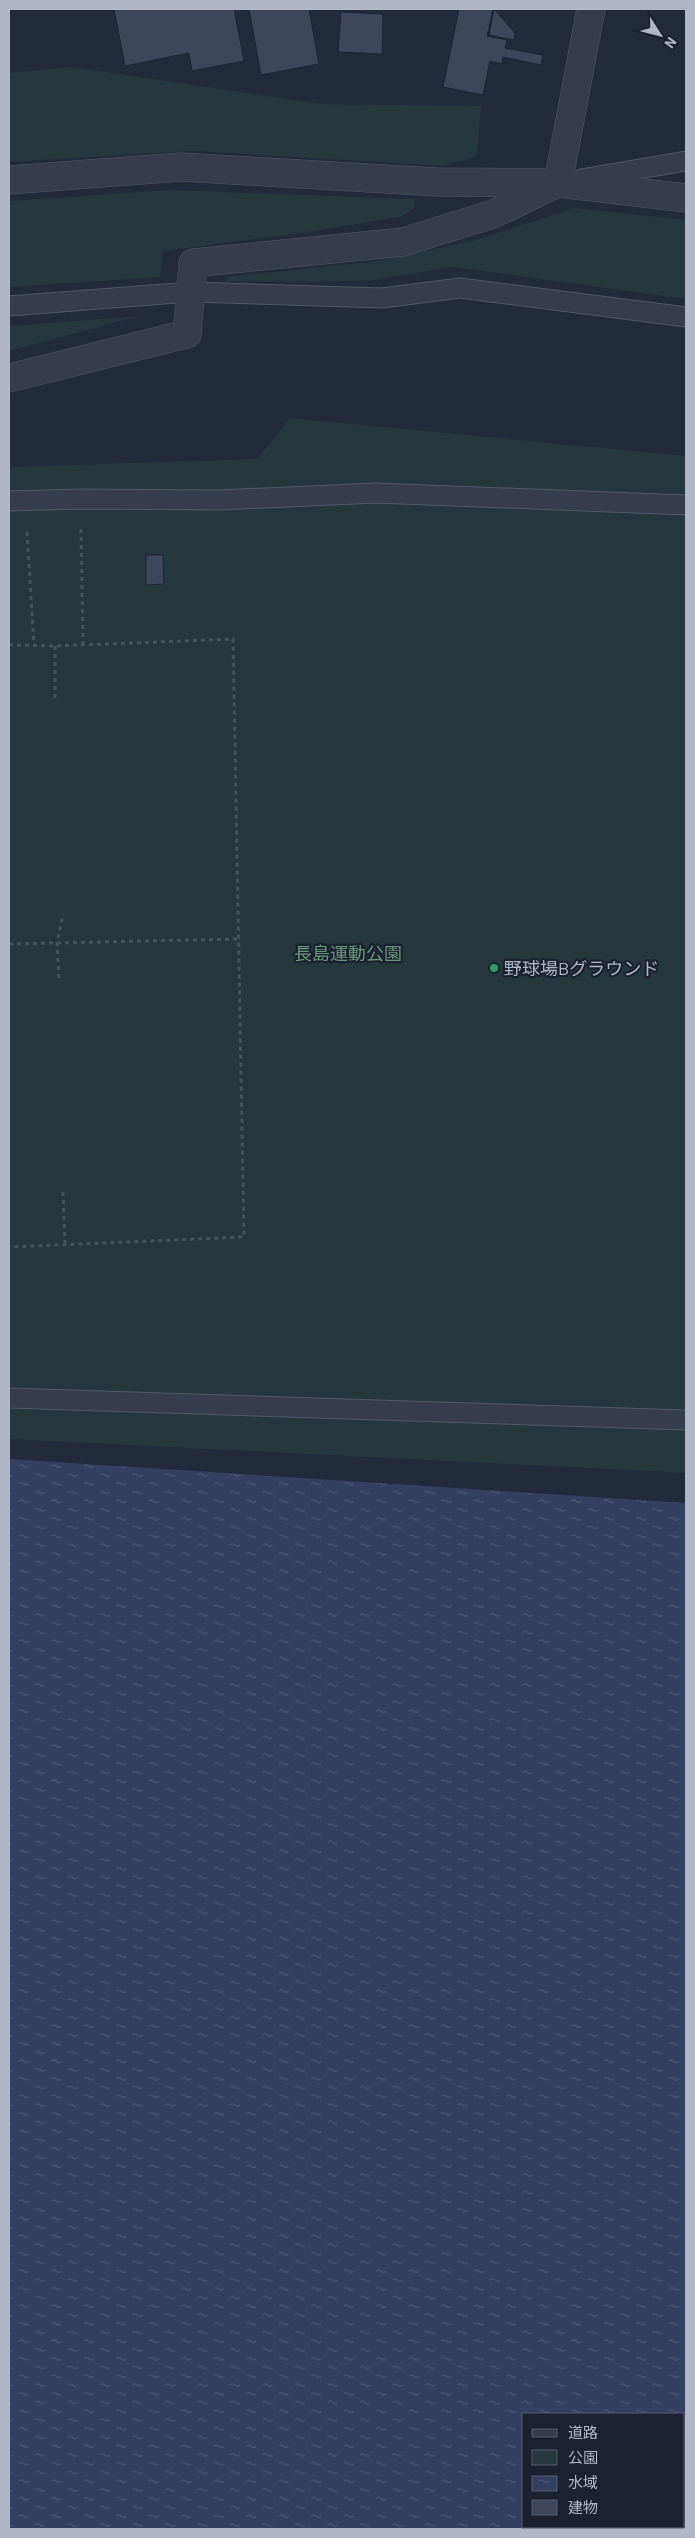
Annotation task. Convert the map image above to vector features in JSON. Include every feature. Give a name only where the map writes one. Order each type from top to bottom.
[{"type":"street","points":[[558,183],[591,9]]},
{"type":"street","points":[[9,180],[181,167],[437,182],[558,183],[686,198]]},
{"type":"street","points":[[9,378],[187,334],[193,263],[403,242],[493,214],[558,183]]},
{"type":"lane","points":[[558,183],[686,161]]},
{"type":"lane","points":[[9,306],[190,292],[382,298],[460,288],[686,317]]},
{"type":"lane","points":[[17,501],[80,498],[219,500],[376,493],[686,505]]},
{"type":"lane","points":[[9,1398],[686,1420]]},
{"type":"path","points":[[80,498],[83,644]]},
{"type":"path","points":[[17,501],[34,644]]},
{"type":"path","points":[[9,645],[34,644],[55,646],[233,639],[237,939],[244,1237],[9,1246]]},
{"type":"path","points":[[55,646],[55,701]]},
{"type":"path","points":[[59,978],[57,943],[63,914]]},
{"type":"path","points":[[9,944],[237,939]]},
{"type":"path","points":[[63,1192],[65,1244]]},
{"type":"green space","points":[[72,67],[321,104],[481,106],[477,156],[443,166],[193,151],[9,162],[9,73]]},
{"type":"green space","points":[[170,190],[414,199],[415,208],[400,217],[302,233],[163,251],[160,277],[9,287],[9,201]]},
{"type":"green space","points":[[574,208],[686,220],[686,299],[453,267],[368,281],[226,282],[226,277],[377,261],[476,240]]},
{"type":"green space","points":[[140,316],[9,351],[9,326]]},
{"type":"green space","name":"長島運動公園","points":[[290,418],[686,456],[686,1473],[9,1439],[9,467],[257,459]]},
{"type":"water","points":[[9,1459],[686,1503],[686,2529],[9,2529]]},
{"type":"building","points":[[114,9],[234,9],[244,61],[192,71],[189,53],[125,66]]},
{"type":"building","points":[[249,9],[309,9],[319,64],[261,75]]},
{"type":"building","points":[[459,9],[493,9],[487,36],[507,40],[505,48],[543,55],[541,65],[503,57],[502,64],[490,61],[483,95],[443,87]]},
{"type":"building","points":[[494,9],[515,33],[514,40],[489,35]]},
{"type":"building","points":[[341,12],[383,14],[382,54],[338,52]]},
{"type":"building","points":[[146,555],[163,555],[164,584],[146,585]]},
{"type":"place","name":"野球場Bグラウンド","points":[[494,968]]}]
